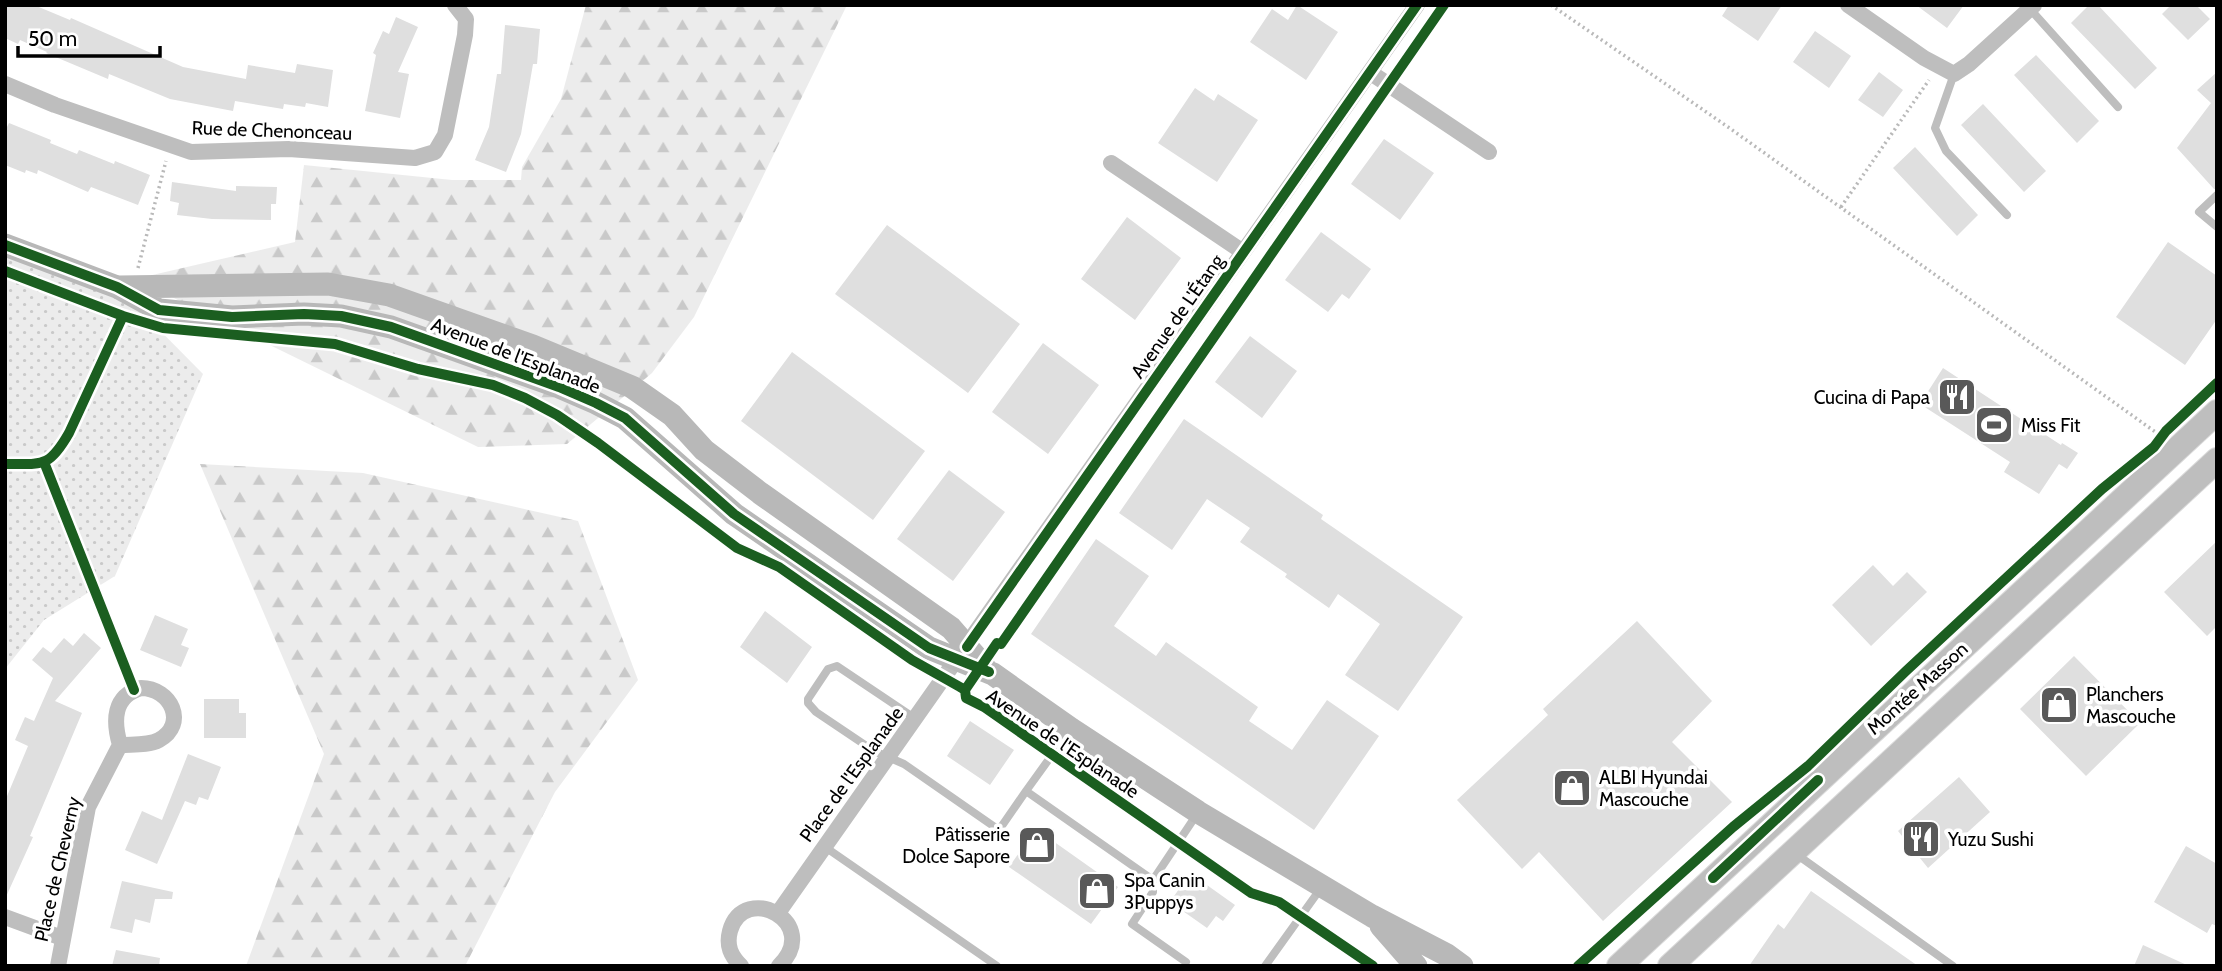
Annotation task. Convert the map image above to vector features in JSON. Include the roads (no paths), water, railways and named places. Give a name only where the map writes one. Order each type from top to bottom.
[{"type":"main road","name":"Montée Masson","points":[[1619,966],[1881,720],[2166,439],[2217,412]]},
{"type":"main road","name":"Montée Masson","points":[[1670,966],[2217,460]]},
{"type":"street","name":"Rue de Chenonceau","points":[[5,84],[55,105],[191,152],[289,149],[415,158],[435,152],[445,135],[466,27],[466,19],[455,5]]},
{"type":"street","name":"Avenue de L'Étang","points":[[963,653],[1417,5]]},
{"type":"street","points":[[1847,5],[1954,74],[1969,64],[2032,7]]},
{"type":"street","points":[[1371,73],[1489,152]]},
{"type":"street","points":[[1111,163],[1243,252]]},
{"type":"street","name":"Avenue de l'Esplanade","points":[[5,245],[117,287],[159,310],[232,317],[304,314],[341,316],[391,327],[559,387],[596,403],[625,418],[734,514],[929,648],[963,653],[1071,729],[1198,812],[1372,916],[1447,955],[1462,966]]},
{"type":"street","name":"Avenue de l'Esplanade","points":[[117,287],[328,285],[389,295],[533,346],[632,387],[672,415],[713,457],[760,493],[951,628],[963,653]]},
{"type":"street","name":"Place de l'Esplanade","points":[[778,913],[963,653]]},
{"type":"street","name":"Place de Cheverny","points":[[58,966],[88,807],[120,745]]},
{"type":"street","points":[[741,966],[729,948],[728,937],[737,918],[746,911],[757,908],[778,913],[790,929],[792,939],[787,958],[779,966]]},
{"type":"street","name":"Avenue de l'Esplanade","points":[[1372,916],[1416,966]]},
{"type":"street","points":[[5,917],[62,937]]},
{"type":"lane","points":[[2032,7],[2118,107]]},
{"type":"lane","points":[[1954,74],[1935,128],[1946,151],[2007,215]]},
{"type":"lane","points":[[2217,195],[2199,212],[2217,227]]},
{"type":"lane","points":[[916,719],[843,669],[833,667],[824,674],[808,699],[811,707],[872,750],[904,764],[999,830],[1071,729]]},
{"type":"lane","points":[[1026,791],[1153,880]]},
{"type":"lane","points":[[1186,962],[1132,924],[1153,892],[1153,880],[1198,812]]},
{"type":"lane","points":[[825,847],[997,966]]},
{"type":"lane","points":[[1794,852],[1953,966]]},
{"type":"lane","points":[[1265,966],[1322,886]]},
{"type":"place","name":"Cucina di Papa","points":[[1957,397]]},
{"type":"place","name":"Miss Fit","points":[[1994,425]]},
{"type":"place","name":"Planchers Mascouche","points":[[2059,705]]},
{"type":"place","name":"ALBI Hyundai Mascouche","points":[[1572,788]]},
{"type":"place","name":"Yuzu Sushi","points":[[1921,839]]},
{"type":"place","name":"Pâtisserie Dolce Sapore","points":[[1037,845]]},
{"type":"place","name":"Spa Canin 3Puppys","points":[[1097,891]]}]
